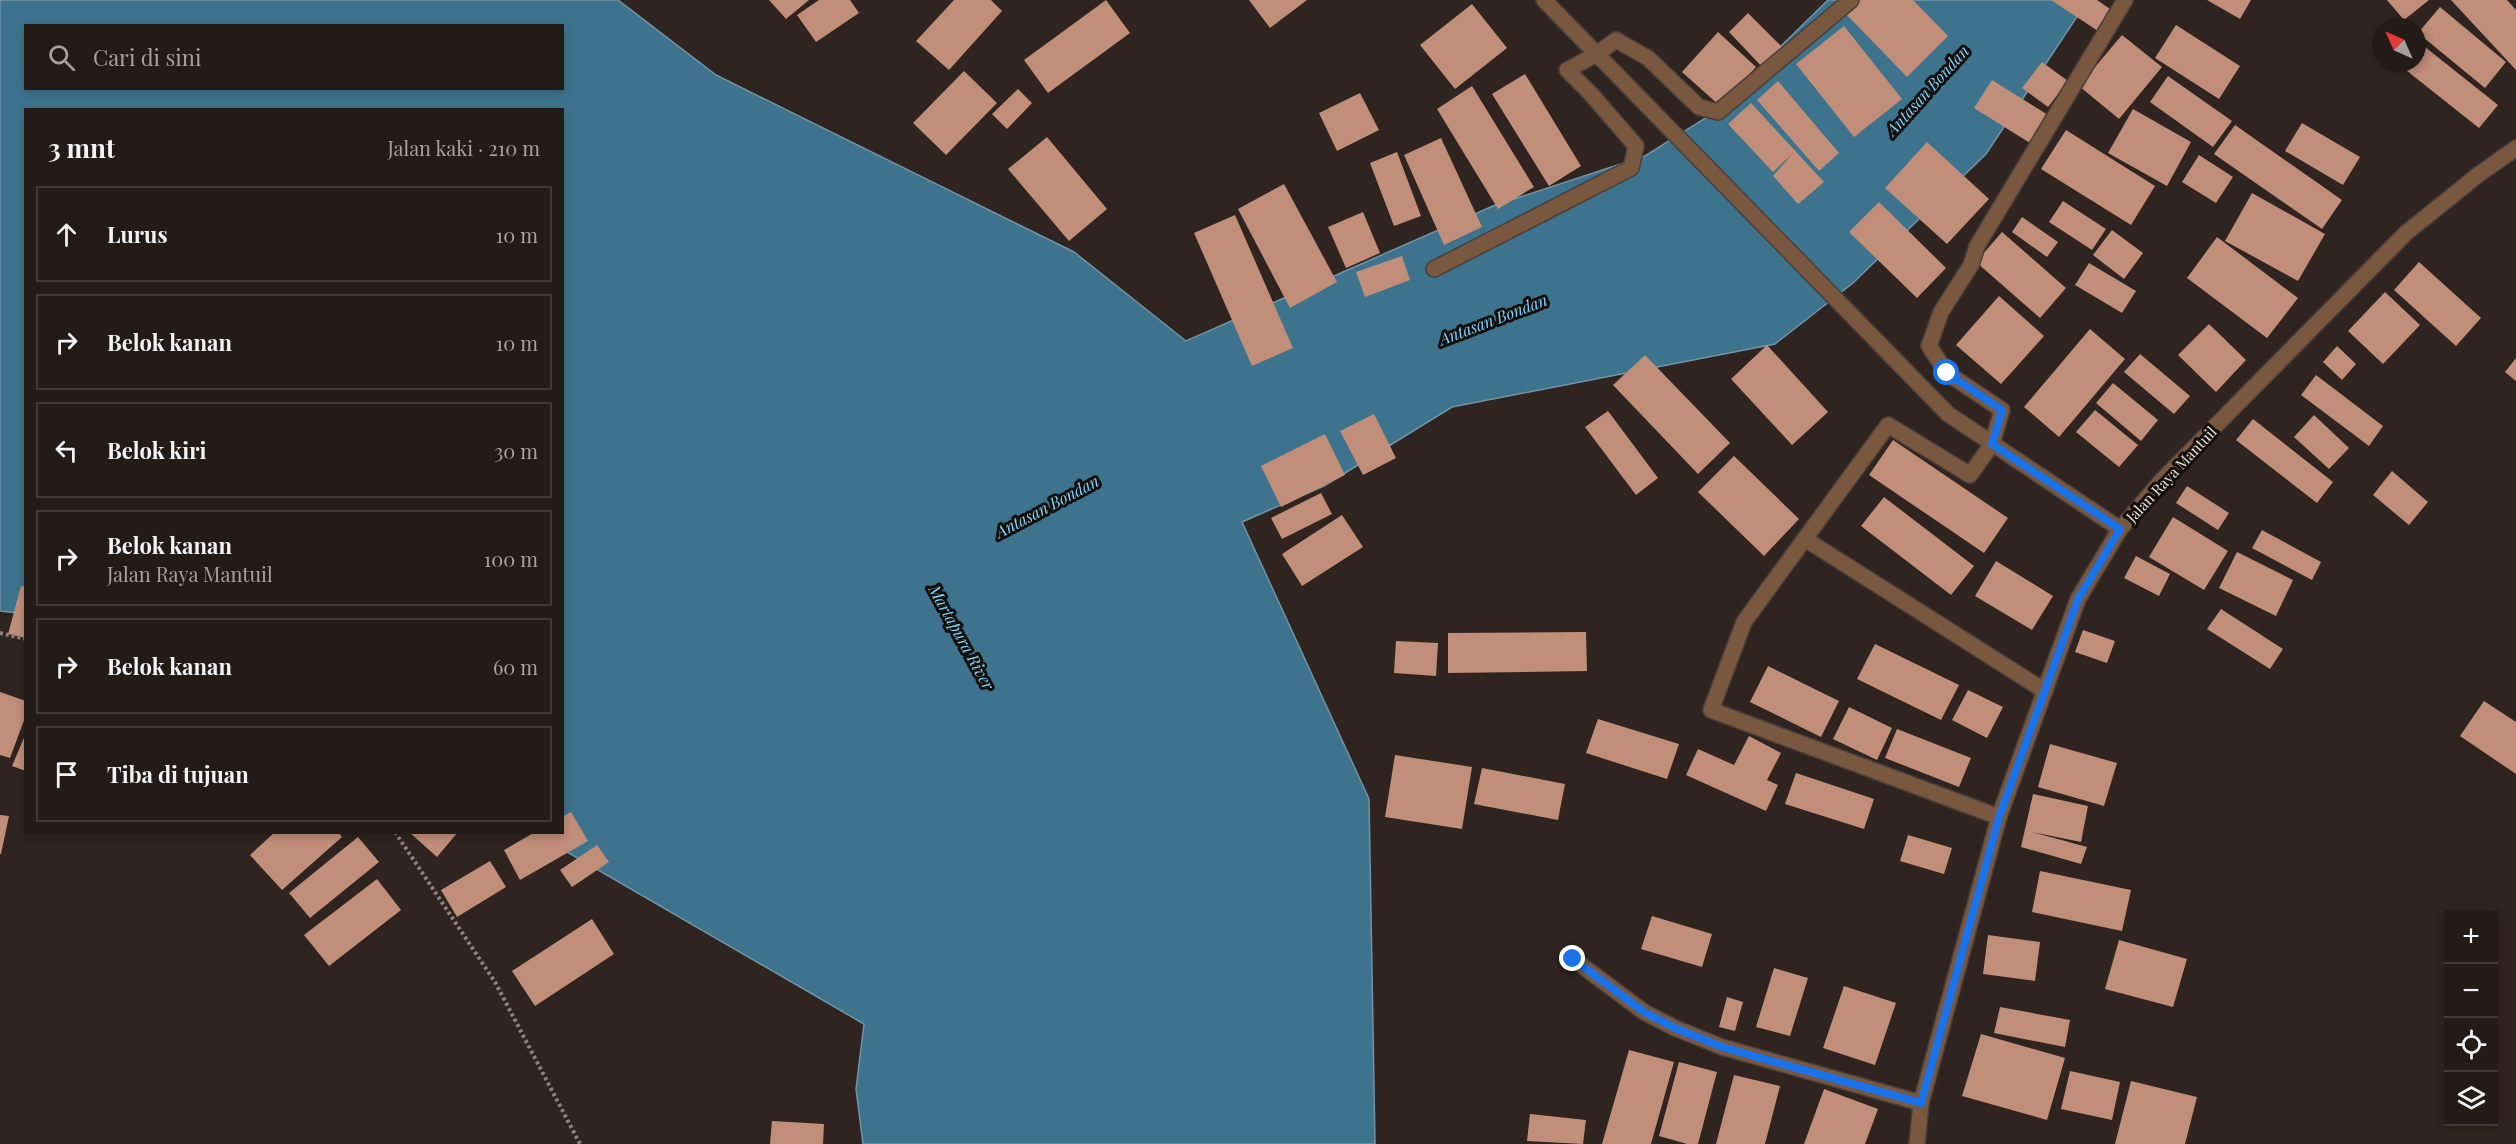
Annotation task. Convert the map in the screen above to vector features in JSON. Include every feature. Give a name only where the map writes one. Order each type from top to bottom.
[{"type":"street","points":[[1544,0],[1665,121],[1948,414],[2120,529]]},
{"type":"street","points":[[1434,269],[1631,168],[1636,146],[1591,94],[1566,70],[1597,54],[1616,40],[1648,58],[1699,107],[1718,112],[1851,0]]},
{"type":"street","points":[[1999,817],[1711,710],[1744,622],[1888,425],[1970,475],[1992,444],[2002,410],[1947,373],[1929,346],[1941,312],[1971,265],[1977,246],[2125,0]]},
{"type":"street","name":"Jalan Raya Mantuil","points":[[1917,1144],[1921,1103],[1999,817],[2078,599],[2120,529],[2163,479],[2406,233],[2478,175],[2516,148]]},
{"type":"street","points":[[1805,539],[2044,691]]},
{"type":"street","points":[[1573,959],[1644,1012],[1675,1028],[1722,1047],[1921,1103]]},
{"type":"path","points":[[0,633],[24,639]]},
{"type":"path","points":[[395,834],[495,982],[580,1144]]},
{"type":"water","points":[[0,0],[618,0],[716,75],[1074,252],[1186,341],[1493,206],[1645,156],[1712,114],[1828,0],[2088,0],[1986,154],[1853,283],[1775,344],[1452,407],[1324,486],[1242,522],[1369,799],[1375,1144],[863,1144],[856,1089],[864,1024],[536,834],[564,834],[564,108],[24,108],[24,614],[0,611]]},
{"type":"building","points":[[769,0],[809,0],[786,19]]},
{"type":"building","points":[[819,0],[850,0],[859,13],[816,42],[797,15]]},
{"type":"building","points":[[954,0],[991,0],[1002,11],[949,70],[916,41]]},
{"type":"building","points":[[1106,0],[1130,33],[1048,93],[1024,60]]},
{"type":"building","points":[[1249,0],[1307,0],[1270,28]]},
{"type":"building","points":[[1860,0],[1913,0],[1948,36],[1907,77],[1846,14]]},
{"type":"building","points":[[2051,0],[2097,0],[2113,11],[2098,31]]},
{"type":"building","points":[[2207,0],[2251,0],[2240,19]]},
{"type":"building","points":[[2387,0],[2429,0],[2406,18],[2402,18]]},
{"type":"building","points":[[2451,0],[2507,0],[2516,10],[2516,70]]},
{"type":"building","points":[[1472,4],[1507,48],[1455,89],[1420,45]]},
{"type":"building","points":[[2440,7],[2506,62],[2485,88],[2426,40],[2426,24]]},
{"type":"building","points":[[1748,13],[1786,51],[1766,71],[1729,32]]},
{"type":"building","points":[[2176,25],[2240,66],[2219,99],[2155,58]]},
{"type":"building","points":[[1844,26],[1902,99],[1854,137],[1796,64]]},
{"type":"building","points":[[1718,32],[1756,67],[1720,106],[1682,72]]},
{"type":"building","points":[[2122,35],[2162,67],[2119,119],[2079,86]]},
{"type":"building","points":[[2426,48],[2498,105],[2479,128],[2408,72],[2426,72]]},
{"type":"building","points":[[2042,62],[2068,81],[2048,107],[2022,88]]},
{"type":"building","points":[[964,71],[997,103],[946,155],[913,123]]},
{"type":"building","points":[[1525,74],[1581,166],[1549,186],[1492,94]]},
{"type":"building","points":[[2168,76],[2232,121],[2213,147],[2150,102]]},
{"type":"building","points":[[1992,80],[2048,115],[2030,143],[1974,108]]},
{"type":"building","points":[[1778,81],[1839,153],[1819,171],[1757,100]]},
{"type":"building","points":[[1472,86],[1534,187],[1498,209],[1437,109]]},
{"type":"building","points":[[1018,89],[1032,103],[1007,129],[992,114]]},
{"type":"building","points":[[1360,93],[1379,130],[1337,151],[1319,113]]},
{"type":"building","points":[[1751,103],[1824,182],[1798,204],[1773,176],[1793,153],[1773,172],[1728,124]]},
{"type":"building","points":[[2133,109],[2191,142],[2167,186],[2108,153]]},
{"type":"building","points":[[2302,123],[2360,157],[2343,185],[2285,151]]},
{"type":"building","points":[[2235,125],[2342,200],[2322,229],[2214,154]]},
{"type":"building","points":[[2066,130],[2155,186],[2131,225],[2041,169]]},
{"type":"building","points":[[1047,137],[1107,209],[1069,241],[1008,169]]},
{"type":"building","points":[[1441,138],[1482,227],[1444,245],[1404,155]]},
{"type":"building","points":[[1927,142],[1989,199],[1947,244],[1885,188]]},
{"type":"building","points":[[1397,152],[1421,216],[1394,226],[1370,163]]},
{"type":"building","points":[[2199,155],[2233,177],[2216,203],[2182,182]]},
{"type":"building","points":[[1284,184],[1337,282],[1290,308],[1238,209]]},
{"type":"building","points":[[2252,193],[2325,234],[2298,281],[2225,241]]},
{"type":"building","points":[[2063,201],[2106,229],[2092,250],[2049,222]]},
{"type":"building","points":[[1879,202],[1946,268],[1917,298],[1849,232]]},
{"type":"building","points":[[1363,212],[1380,253],[1346,268],[1328,227]]},
{"type":"building","points":[[1235,215],[1293,348],[1252,366],[1194,233]]},
{"type":"building","points":[[2022,217],[2058,242],[2047,257],[2012,232]]},
{"type":"building","points":[[2112,230],[2143,253],[2124,279],[2093,255]]},
{"type":"building","points":[[2002,232],[2066,288],[2040,318],[1976,262]]},
{"type":"building","points":[[2217,237],[2298,298],[2267,338],[2187,278]]},
{"type":"building","points":[[1402,256],[1410,280],[1365,297],[1356,272]]},
{"type":"building","points":[[2419,262],[2481,318],[2456,346],[2394,290]]},
{"type":"building","points":[[2089,263],[2136,291],[2122,313],[2075,285]]},
{"type":"building","points":[[2385,292],[2420,325],[2383,364],[2348,331]]},
{"type":"building","points":[[1999,296],[2044,336],[2001,384],[1956,345]]},
{"type":"building","points":[[2209,324],[2246,360],[2216,392],[2178,355]]},
{"type":"building","points":[[2090,329],[2125,359],[2059,437],[2024,407]]},
{"type":"building","points":[[1767,345],[1828,412],[1792,445],[1731,379]]},
{"type":"building","points":[[2337,346],[2356,364],[2342,380],[2323,362]]},
{"type":"building","points":[[2140,354],[2190,396],[2174,414],[2124,372]]},
{"type":"building","points":[[1645,355],[1730,443],[1698,474],[1613,385]]},
{"type":"building","points":[[2516,358],[2516,381],[2505,372]]},
{"type":"building","points":[[2316,375],[2383,426],[2369,446],[2301,395]]},
{"type":"building","points":[[2113,383],[2158,420],[2141,441],[2096,403]]},
{"type":"building","points":[[2095,410],[2138,445],[2119,467],[2076,432]]},
{"type":"building","points":[[1608,411],[1658,478],[1636,495],[1585,427]]},
{"type":"building","points":[[1374,414],[1396,458],[1363,475],[1340,431]]},
{"type":"building","points":[[2314,415],[2349,448],[2329,469],[2294,437]]},
{"type":"building","points":[[2253,419],[2333,482],[2317,503],[2236,440]]},
{"type":"building","points":[[1325,434],[1345,475],[1281,507],[1261,466]]},
{"type":"building","points":[[1893,440],[2008,518],[1984,553],[1869,475]]},
{"type":"building","points":[[1734,456],[1799,519],[1764,556],[1698,492]]},
{"type":"building","points":[[2392,471],[2428,502],[2409,525],[2373,495]]},
{"type":"building","points":[[2187,486],[2229,513],[2218,530],[2176,503]]},
{"type":"building","points":[[1321,493],[1332,514],[1282,539],[1271,518]]},
{"type":"building","points":[[1884,497],[1974,566],[1951,595],[1861,526]]},
{"type":"building","points":[[1342,515],[1363,547],[1302,586],[1282,554]]},
{"type":"building","points":[[2173,517],[2228,551],[2204,590],[2149,557]]},
{"type":"building","points":[[2262,530],[2321,562],[2312,580],[2252,548]]},
{"type":"building","points":[[2237,552],[2293,580],[2276,616],[2219,588]]},
{"type":"building","points":[[2136,556],[2170,574],[2159,596],[2124,578]]},
{"type":"building","points":[[1996,561],[2053,596],[2032,630],[1975,596]]},
{"type":"building","points":[[21,586],[24,587],[24,638],[8,634]]},
{"type":"building","points":[[2221,609],[2283,649],[2270,669],[2207,629]]},
{"type":"building","points":[[2083,630],[2115,641],[2107,663],[2075,652]]},
{"type":"building","points":[[1586,632],[1587,671],[1448,673],[1448,633]]},
{"type":"building","points":[[1396,641],[1438,643],[1436,676],[1394,673]]},
{"type":"building","points":[[1875,644],[1959,685],[1941,720],[1857,679]]},
{"type":"building","points":[[1768,666],[1839,701],[1821,737],[1750,702]]},
{"type":"building","points":[[1968,690],[2003,707],[1987,738],[1952,720]]},
{"type":"building","points":[[0,692],[24,700],[24,720],[10,758],[0,755]]},
{"type":"building","points":[[2484,701],[2516,722],[2516,774],[2460,736]]},
{"type":"building","points":[[1849,707],[1892,728],[1877,760],[1833,739]]},
{"type":"building","points":[[1598,719],[1679,744],[1667,779],[1586,753]]},
{"type":"building","points":[[1897,729],[1971,758],[1959,787],[1885,758]]},
{"type":"building","points":[[1749,736],[1781,753],[1767,780],[1778,785],[1766,811],[1686,775],[1698,749],[1734,765]]},
{"type":"building","points":[[24,738],[24,770],[12,766]]},
{"type":"building","points":[[2050,744],[2117,763],[2104,806],[2038,787]]},
{"type":"building","points":[[1395,755],[1472,767],[1462,829],[1385,817]]},
{"type":"building","points":[[1482,768],[1565,784],[1558,820],[1474,804]]},
{"type":"building","points":[[1796,773],[1874,799],[1864,829],[1785,804]]},
{"type":"building","points":[[2033,794],[2088,806],[2081,842],[2032,832],[2087,847],[2081,864],[2021,847]]},
{"type":"building","points":[[571,812],[588,841],[520,880],[504,850],[532,834],[564,834],[564,816]]},
{"type":"building","points":[[0,815],[9,816],[1,854],[0,854]]},
{"type":"building","points":[[273,834],[340,834],[342,837],[282,890],[250,855]]},
{"type":"building","points":[[411,834],[456,834],[437,857]]},
{"type":"building","points":[[1908,835],[1952,848],[1944,874],[1900,861]]},
{"type":"building","points":[[358,837],[379,862],[310,918],[289,893]]},
{"type":"building","points":[[597,845],[609,862],[572,887],[560,870]]},
{"type":"building","points":[[490,861],[506,887],[457,917],[441,890]]},
{"type":"building","points":[[2040,871],[2131,890],[2122,931],[2032,912]]},
{"type":"building","points":[[377,879],[401,910],[329,966],[304,935]]},
{"type":"building","points":[[1652,916],[1712,934],[1702,967],[1641,949]]},
{"type":"building","points":[[592,919],[614,954],[535,1006],[512,971]]},
{"type":"building","points":[[1988,935],[2040,942],[2035,981],[1983,974]]},
{"type":"building","points":[[2119,940],[2187,959],[2173,1007],[2105,989]]},
{"type":"building","points":[[1774,968],[1808,978],[1790,1036],[1756,1027]]},
{"type":"building","points":[[1844,986],[1896,1003],[1875,1065],[1823,1048]]},
{"type":"building","points":[[1727,997],[1743,1002],[1735,1031],[1719,1027]]},
{"type":"building","points":[[2000,1007],[2070,1020],[2065,1047],[1994,1033]]},
{"type":"building","points":[[1981,1034],[2065,1058],[2047,1120],[1962,1096]]},
{"type":"building","points":[[1629,1050],[1674,1062],[1651,1144],[1602,1144]]},
{"type":"building","points":[[1679,1062],[1717,1072],[1698,1144],[1687,1144],[1659,1136]]},
{"type":"building","points":[[2070,1071],[2120,1082],[2112,1120],[2061,1109]]},
{"type":"building","points":[[1734,1075],[1780,1086],[1765,1144],[1716,1144]]},
{"type":"building","points":[[2131,1081],[2197,1097],[2185,1144],[2115,1144]]},
{"type":"building","points":[[1824,1089],[1878,1109],[1865,1144],[1804,1144]]},
{"type":"building","points":[[1530,1114],[1586,1120],[1583,1144],[1527,1141]]},
{"type":"building","points":[[772,1121],[824,1124],[823,1144],[770,1144]]},
{"type":"route","points":[[1573,959],[1644,1012],[1675,1028],[1722,1047],[1921,1103],[1999,817],[2078,599],[2120,529],[1992,444],[2002,410],[1947,373]]},
{"type":"water label","name":"Antasan Bondan","points":[[1927,90]]},
{"type":"water label","name":"Antasan Bondan","points":[[1493,319]]},
{"type":"water label","name":"Antasan Bondan","points":[[1047,506]]},
{"type":"water label","name":"Martapura River","points":[[962,637]]}]
